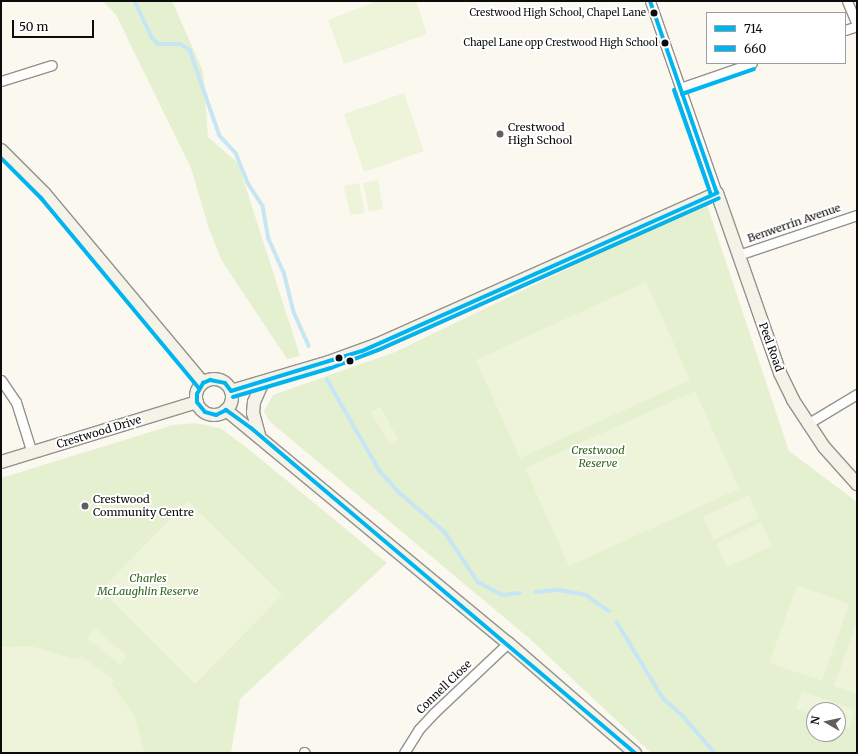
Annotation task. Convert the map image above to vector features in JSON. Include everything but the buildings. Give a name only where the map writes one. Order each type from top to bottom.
[{"type":"street","points":[[231,391],[376,345],[716,193],[650,1]]},
{"type":"street","points":[[846,30],[857,25],[847,1]]},
{"type":"street","points":[[680,88],[749,64]]},
{"type":"street","points":[[1,81],[52,65]]},
{"type":"street","points":[[1,150],[45,194],[203,383]]},
{"type":"street","name":"Peel Road","points":[[716,193],[780,373],[807,424],[857,484]]},
{"type":"street","name":"Benwerrin Avenue","points":[[738,255],[857,214]]},
{"type":"street","points":[[1,380],[16,402],[32,453]]},
{"type":"street","points":[[210,380],[220,380],[231,391],[231,401],[226,410],[209,414],[200,408],[197,402],[197,394],[203,383],[210,380]]},
{"type":"street","points":[[259,435],[253,413],[254,402],[263,382]]},
{"type":"street","points":[[807,424],[857,394]]},
{"type":"street","name":"Crestwood Drive","points":[[1,462],[197,402]]},
{"type":"street","points":[[226,410],[259,435],[508,643],[636,753]]},
{"type":"street","name":"Connell Close","points":[[404,753],[419,728],[508,643]]},
{"type":"green space","points":[[103,1],[172,1],[203,71],[208,137],[238,163],[300,356],[287,359],[222,261],[209,229],[191,168],[116,15]]},
{"type":"green space","points":[[377,1],[416,1],[427,34],[344,64],[328,20]]},
{"type":"green space","points":[[404,93],[424,151],[364,172],[344,114]]},
{"type":"green space","points":[[378,180],[383,209],[369,212],[363,183]]},
{"type":"green space","points":[[359,183],[365,213],[350,215],[344,186]]},
{"type":"green space","name":"Crestwood Reserve","points":[[706,202],[789,451],[857,502],[857,753],[651,753],[529,638],[269,421],[264,411],[273,395],[395,352]]},
{"type":"green space","points":[[646,282],[690,380],[520,458],[476,360]]},
{"type":"green space","points":[[695,391],[739,489],[569,566],[525,468]]},
{"type":"green space","points":[[380,407],[398,439],[389,444],[371,412]]},
{"type":"green space","name":"Charles McLaughlin Reserve","points":[[195,423],[220,428],[246,447],[387,563],[240,699],[231,753],[1,753],[1,478],[173,425]]},
{"type":"green space","points":[[749,495],[759,518],[714,540],[703,517]]},
{"type":"green space","points":[[188,501],[282,595],[195,684],[101,590]]},
{"type":"green space","points":[[761,522],[772,546],[727,567],[716,544]]},
{"type":"green space","points":[[797,585],[849,604],[822,681],[769,663]]},
{"type":"green space","points":[[857,621],[857,694],[834,686]]},
{"type":"green space","points":[[95,628],[127,656],[120,665],[87,638]]},
{"type":"green space","points":[[31,646],[78,660],[81,656],[114,680],[111,683],[134,715],[145,753],[1,753],[1,647]]},
{"type":"green space","points":[[802,691],[833,702],[806,702],[806,712],[796,709]]},
{"type":"green space","points":[[846,707],[855,710],[849,728],[846,727]]},
{"type":"waterway","points":[[135,1],[152,37],[158,44],[180,44],[190,50],[220,136],[236,153],[248,183],[263,206],[269,239],[284,272],[294,312],[309,346]]},
{"type":"waterway","points":[[327,379],[380,471],[400,493],[445,532],[478,582],[502,595],[520,593]]},
{"type":"waterway","points":[[535,592],[559,590],[586,595],[609,611]]},
{"type":"waterway","points":[[617,622],[663,698],[683,716],[715,753]]},
{"type":"transit line","name":"714","points":[[650,1],[717,193]]},
{"type":"transit line","name":"660","points":[[682,94],[754,69]]},
{"type":"transit line","name":"660","points":[[674,90],[711,195]]},
{"type":"transit line","name":"660","points":[[1,158],[41,198],[198,387]]},
{"type":"transit line","name":"714","points":[[635,753],[251,428],[226,410],[216,415],[205,412],[197,402],[197,394],[203,383],[210,380],[225,383],[231,391],[362,351],[717,193]]},
{"type":"transit line","name":"660","points":[[233,397],[331,368],[378,350],[719,198]]},
{"type":"place","name":"Crestwood High School, Chapel Lane","points":[[654,13]]},
{"type":"place","name":"Chapel Lane opp Crestwood High School","points":[[665,43]]},
{"type":"place","name":"Crestwood High School","points":[[500,134]]},
{"type":"place","name":"Crestwood Community Centre","points":[[85,506]]}]
